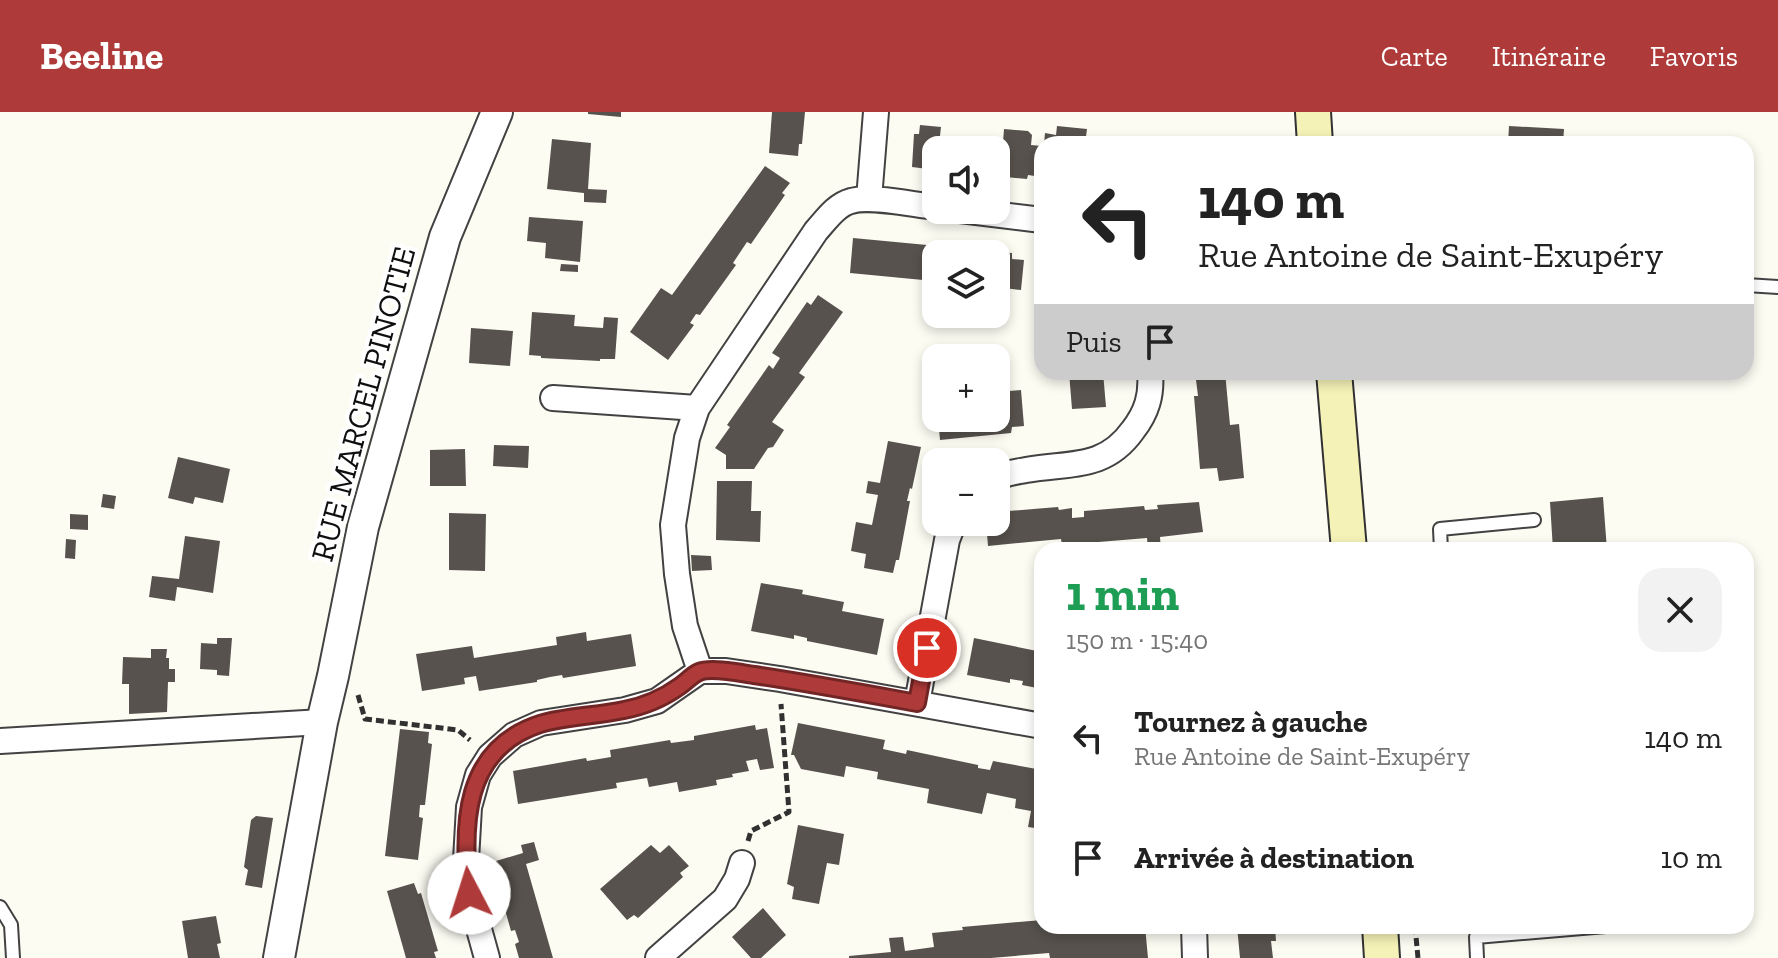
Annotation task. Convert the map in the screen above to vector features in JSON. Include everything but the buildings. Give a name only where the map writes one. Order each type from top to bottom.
[{"type":"main road","points":[[1313,112],[1314,136]]},
{"type":"main road","points":[[1335,380],[1348,542]]},
{"type":"main road","points":[[1380,934],[1382,958]]},
{"type":"street","name":"RUE MARCEL PINOTIE","points":[[279,958],[322,722],[363,527],[445,237],[497,112]]},
{"type":"street","points":[[869,199],[876,112]]},
{"type":"street","points":[[700,671],[685,626],[673,525],[687,438],[697,408],[816,231],[834,211],[850,201],[869,199],[922,205]]},
{"type":"street","points":[[1010,216],[1034,219]]},
{"type":"street","points":[[1010,473],[1083,464],[1109,454],[1128,437],[1143,417],[1150,380]]},
{"type":"street","points":[[553,398],[697,408]]},
{"type":"street","points":[[917,703],[949,536]]},
{"type":"street","points":[[487,958],[469,893],[466,860],[469,807],[478,775],[490,756],[514,735],[541,723],[625,710],[657,701],[700,671],[726,671],[1034,725]]},
{"type":"street","points":[[0,741],[322,722]]},
{"type":"street","points":[[658,958],[725,899],[742,863]]},
{"type":"street","points":[[1194,934],[1195,958]]},
{"type":"lane","points":[[1754,286],[1778,287]]},
{"type":"lane","points":[[1441,542],[1440,529],[1534,520]]},
{"type":"lane","points":[[0,907],[11,925],[13,958]]},
{"type":"lane","points":[[1477,958],[1476,937],[1511,934]]},
{"type":"path","points":[[742,863],[751,831],[789,812],[780,679]]},
{"type":"path","points":[[365,719],[458,730],[490,756]]},
{"type":"path","points":[[1416,934],[1418,958]]},
{"type":"route","points":[[469,893],[466,860],[469,807],[478,775],[490,756],[514,735],[541,723],[625,710],[657,701],[700,671],[726,671],[917,703],[927,648]]}]
